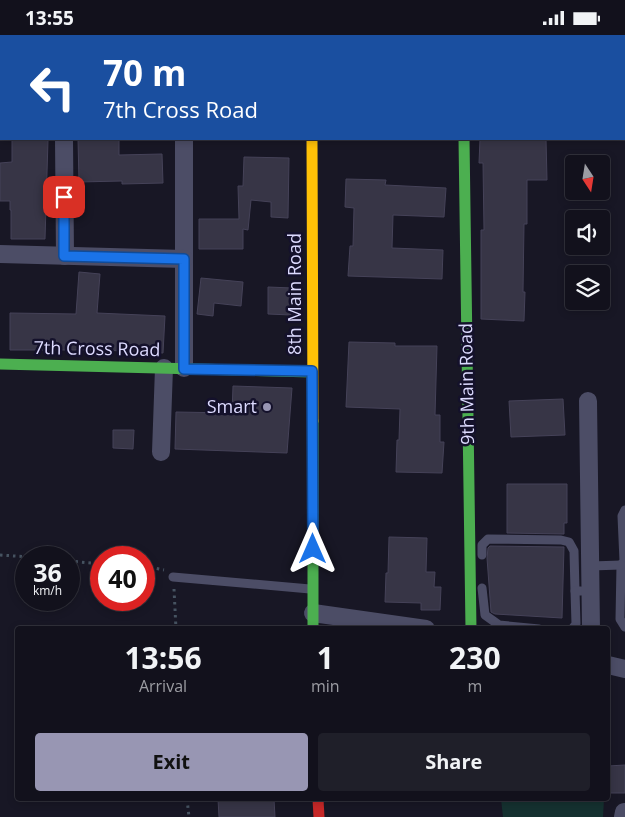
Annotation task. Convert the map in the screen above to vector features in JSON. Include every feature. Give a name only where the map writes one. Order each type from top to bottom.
[{"type":"street","points":[[64,140],[64,256]]},
{"type":"street","points":[[184,140],[184,369]]},
{"type":"street","name":"8th Main Road","points":[[312,140],[313,621]]},
{"type":"street","name":"9th Main Road","points":[[464,140],[478,585],[471,626]]},
{"type":"street","points":[[0,254],[184,259]]},
{"type":"street","name":"7th Cross Road","points":[[0,364],[312,371]]},
{"type":"street","points":[[161,452],[164,368]]},
{"type":"street","points":[[588,401],[591,566],[583,591],[591,626]]},
{"type":"street","points":[[313,621],[384,626]]},
{"type":"street","points":[[610,665],[625,669]]},
{"type":"street","points":[[318,801],[318,817]]},
{"type":"lane","points":[[625,510],[622,516],[624,561],[621,565],[620,619],[625,627]]},
{"type":"lane","points":[[482,562],[482,545],[488,539],[561,540],[569,542],[574,551],[583,591],[574,626]]},
{"type":"lane","points":[[591,566],[621,565]]},
{"type":"lane","points":[[173,577],[313,589]]},
{"type":"lane","points":[[478,585],[484,615],[495,624],[513,626]]},
{"type":"path","points":[[0,555],[15,556]]},
{"type":"path","points":[[187,801],[189,817]]},
{"type":"green space","points":[[501,801],[604,801],[603,817],[503,817]]},
{"type":"building","points":[[12,140],[48,140],[45,239],[11,239],[10,201],[0,201],[0,163],[12,162]]},
{"type":"building","points":[[78,140],[119,140],[119,155],[162,154],[163,183],[122,184],[122,181],[79,182]]},
{"type":"building","points":[[480,140],[546,140],[547,180],[527,180],[527,224],[524,224],[524,321],[481,319],[481,230],[484,230],[483,163],[479,163]]},
{"type":"building","points":[[244,157],[289,158],[288,218],[271,217],[271,202],[251,200],[248,230],[243,229],[243,249],[199,249],[199,219],[239,219],[238,186],[243,186]]},
{"type":"building","points":[[346,179],[386,180],[385,185],[446,188],[444,217],[393,215],[392,248],[443,250],[442,279],[348,276],[350,246],[353,246],[354,208],[345,207]]},
{"type":"building","points":[[79,272],[100,274],[97,313],[165,316],[163,353],[102,350],[10,350],[10,313],[76,314]]},
{"type":"building","points":[[201,278],[243,282],[241,306],[214,303],[213,316],[197,314]]},
{"type":"building","points":[[268,287],[292,288],[291,315],[268,314]]},
{"type":"building","points":[[349,342],[395,343],[395,346],[437,346],[435,415],[440,415],[440,442],[444,442],[442,473],[396,472],[400,409],[346,407]]},
{"type":"building","points":[[233,386],[292,388],[287,453],[175,449],[176,412],[232,413]]},
{"type":"building","points":[[563,399],[565,435],[511,437],[509,401]]},
{"type":"building","points":[[113,430],[134,430],[133,449],[113,448]]},
{"type":"building","points":[[507,484],[567,484],[567,523],[564,523],[564,534],[507,533]]},
{"type":"building","points":[[389,537],[427,538],[426,572],[435,572],[434,587],[441,587],[440,610],[421,610],[421,603],[385,602]]},
{"type":"building","points":[[490,546],[564,547],[562,618],[495,614],[491,612],[487,558]]},
{"type":"building","points":[[625,765],[625,793],[610,793],[610,766]]},
{"type":"building","points":[[218,801],[274,801],[275,817],[219,817]]},
{"type":"traffic: fast","points":[[464,140],[471,626]]},
{"type":"traffic: fast","points":[[0,364],[312,372]]},
{"type":"traffic: fast","points":[[313,421],[313,626]]},
{"type":"traffic: slow","points":[[312,140],[313,421]]},
{"type":"traffic: jam","points":[[318,801],[319,817]]},
{"type":"place","name":"Smart","points":[[267,407]]},
{"type":"route","points":[[64,197],[64,256],[184,259],[184,369],[312,371],[313,549]]}]
